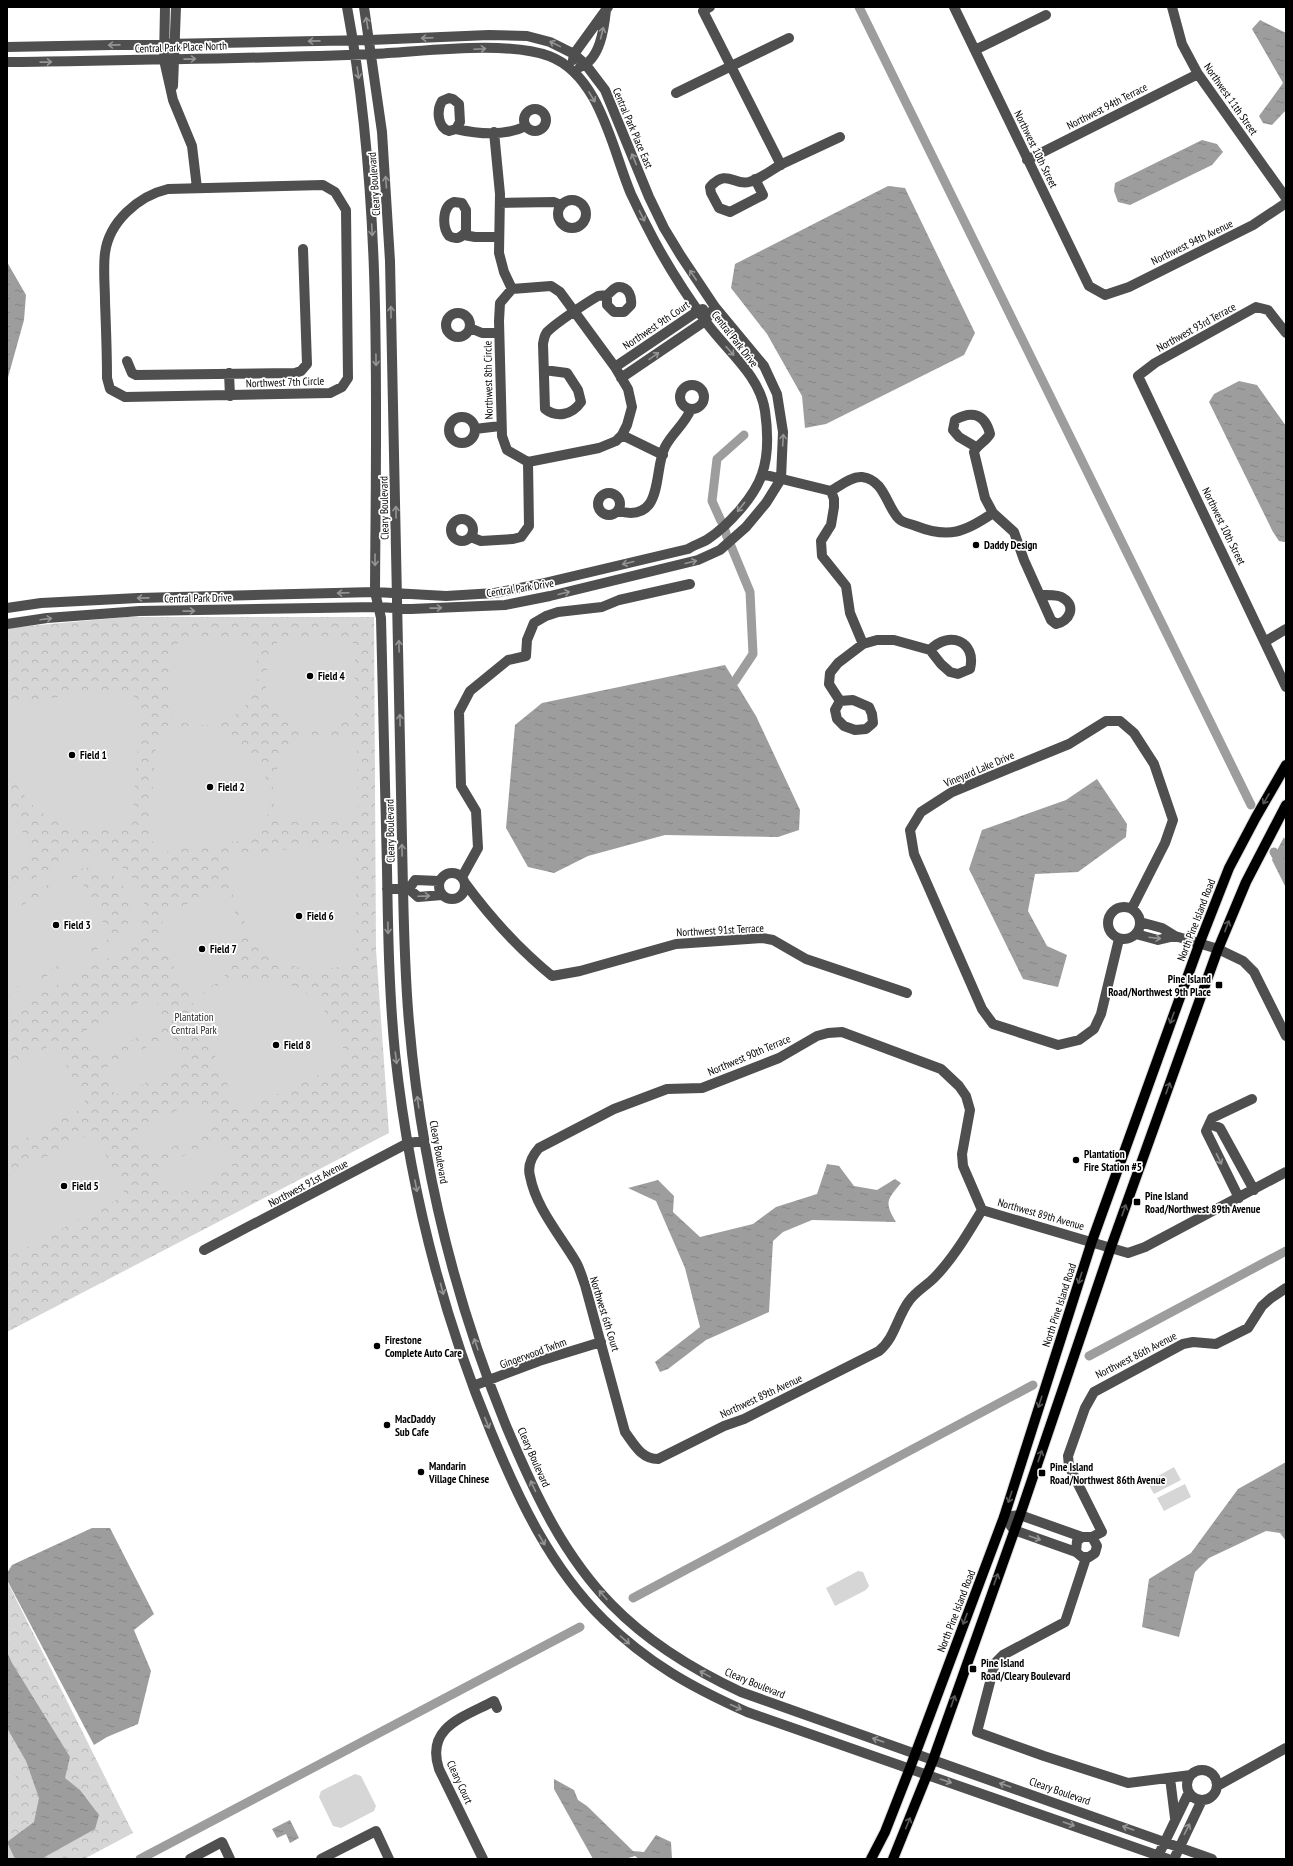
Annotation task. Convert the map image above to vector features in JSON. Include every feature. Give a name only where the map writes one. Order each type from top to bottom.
[{"type":"main road","name":"North Pine Island Road","points":[[871,1859],[885,1832],[910,1768],[1004,1517],[1092,1241],[1200,942],[1229,868],[1256,816],[1286,765]]},
{"type":"main road","points":[[893,1859],[933,1760],[1020,1515],[1111,1247],[1218,949],[1246,882],[1286,805]]},
{"type":"street","points":[[165,7],[164,60],[173,100],[192,146],[198,188]]},
{"type":"street","points":[[173,100],[176,7]]},
{"type":"street","name":"Cleary Boulevard","points":[[347,7],[353,40],[367,155],[374,265],[376,391],[375,592],[381,618],[388,961],[392,1024],[408,1143],[428,1241],[447,1309],[473,1386],[502,1458],[544,1543],[580,1594],[624,1640],[676,1678],[704,1693],[747,1712],[1163,1857]]},
{"type":"street","name":"Cleary Boulevard","points":[[364,7],[370,40],[382,132],[390,261],[397,569],[396,593],[406,889],[408,1021],[424,1141],[448,1252],[475,1342],[489,1381],[527,1474],[556,1530],[591,1581],[612,1605],[634,1626],[687,1664],[741,1692],[1212,1859]]},
{"type":"street","name":"Northwest 10th Street","points":[[954,7],[1089,286],[1105,295]]},
{"type":"street","name":"Northwest 11th Street","points":[[1172,7],[1182,44],[1198,74],[1286,198]]},
{"type":"street","points":[[704,8],[731,66],[781,165]]},
{"type":"street","points":[[572,69],[574,54],[587,33],[607,9]]},
{"type":"street","points":[[572,69],[586,65],[593,56],[603,34],[607,9]]},
{"type":"street","points":[[975,50],[1046,15]]},
{"type":"street","name":"Central Park Place East","points":[[353,40],[489,35],[527,36],[550,42],[574,54],[586,65],[605,90],[649,197],[664,228],[715,307]]},
{"type":"street","points":[[676,93],[789,38]]},
{"type":"street","name":"Central Park Place North","points":[[7,47],[353,40]]},
{"type":"street","points":[[355,55],[489,48],[524,51],[549,56],[572,69],[593,97],[631,194],[656,242],[698,311]]},
{"type":"street","name":"Central Park Place North","points":[[7,62],[355,55]]},
{"type":"street","name":"Northwest 94th Terrace","points":[[1028,160],[1198,74]]},
{"type":"street","points":[[456,129],[471,132],[494,132],[518,130],[526,126]]},
{"type":"street","points":[[471,537],[480,541],[520,537],[529,526],[528,462],[599,448],[616,441],[622,435],[632,407],[628,389],[615,367],[560,292],[551,286],[512,289],[504,272],[499,253],[500,203],[494,132]]},
{"type":"street","points":[[755,179],[764,195],[730,212],[718,208],[711,193],[710,187],[715,182],[724,178],[731,178],[744,183],[840,137]]},
{"type":"street","name":"Northwest 7th Circle","points":[[322,185],[336,192],[346,210],[348,378],[346,383],[339,390],[330,393],[230,396],[125,397],[110,389],[107,378],[105,253],[113,228],[133,206],[158,192],[198,188],[322,185]]},
{"type":"street","points":[[500,203],[554,202],[561,205]]},
{"type":"street","name":"Northwest 94th Avenue","points":[[1105,295],[1128,287],[1253,226],[1286,204]]},
{"type":"street","points":[[464,235],[475,237],[499,237]]},
{"type":"street","points":[[127,361],[132,373],[136,375],[301,371],[307,364],[303,248]]},
{"type":"street","name":"Northwest 8th Circle","points":[[512,289],[500,303],[500,426],[507,450],[528,462]]},
{"type":"street","points":[[544,370],[567,373],[578,390],[580,402],[577,408],[560,415],[550,413],[545,408],[544,370],[544,337],[548,331],[600,295],[607,295]]},
{"type":"street","points":[[621,378],[705,321],[715,307]]},
{"type":"street","name":"Central Park Drive","points":[[7,624],[48,618],[140,611],[378,607],[397,609],[505,605],[550,596],[698,560],[720,550],[746,527],[766,503],[781,479],[783,432],[777,394],[764,366],[715,307]]},
{"type":"street","name":"Northwest 9th Court","points":[[615,367],[698,311],[715,307]]},
{"type":"street","name":"Northwest 93rd Terrace","points":[[1138,376],[1155,363],[1256,307],[1268,310],[1286,333]]},
{"type":"street","name":"Central Park Drive","points":[[7,608],[41,603],[138,598],[375,592],[446,596],[495,593],[540,584],[688,549],[708,539],[734,516],[752,493],[762,474],[768,443],[765,408],[760,393],[744,368],[698,311]]},
{"type":"street","name":"Northwest 8th Circle","points":[[470,328],[482,333],[499,333]]},
{"type":"street","points":[[229,373],[230,396]]},
{"type":"street","name":"Northwest 10th Street","points":[[1138,376],[1266,641],[1286,687]]},
{"type":"street","points":[[618,511],[634,513],[644,508],[650,502],[656,492],[664,448],[686,419],[690,409]]},
{"type":"street","name":"Northwest 8th Circle","points":[[475,429],[500,426]]},
{"type":"street","points":[[622,435],[662,455]]},
{"type":"street","points":[[976,447],[974,452],[983,491],[993,513],[1014,532],[1024,560],[1041,595]]},
{"type":"street","points":[[762,474],[831,491],[852,479],[862,477],[879,486],[885,493],[890,507],[900,520],[933,532],[948,533],[964,530],[993,513]]},
{"type":"street","points":[[831,491],[834,499],[834,507],[831,525],[822,541],[822,556],[846,586],[850,613],[863,644]]},
{"type":"street","points":[[458,898],[464,891],[463,880],[478,848],[476,811],[461,786],[459,712],[470,691],[508,660],[526,656],[527,640],[534,623],[546,616],[558,612],[602,607],[619,600],[690,584]]},
{"type":"street","points":[[1266,641],[1286,629]]},
{"type":"street","points":[[840,701],[828,684],[830,673],[838,663],[863,644],[877,640],[894,640],[930,650]]},
{"type":"street","name":"Vineyard Lake Drive","points":[[1119,939],[1101,1014],[1094,1029],[1079,1040],[1058,1045],[993,1024],[982,1009],[914,854],[910,830],[921,812],[952,792],[1069,744],[1106,721],[1120,721],[1134,733],[1154,764],[1173,820],[1165,843],[1132,908]]},
{"type":"street","points":[[442,895],[439,888],[439,881],[444,875],[451,872],[463,880],[480,903]]},
{"type":"street","points":[[406,889],[415,880],[439,881]]},
{"type":"street","points":[[387,889],[406,889],[418,897],[442,895],[450,899],[458,898],[480,903]]},
{"type":"street","name":"Northwest 91st Terrace","points":[[480,903],[526,956],[552,976],[580,971],[676,944],[762,938],[773,940],[806,959],[907,993]]},
{"type":"street","points":[[1121,907],[1132,908],[1136,912],[1140,922],[1140,927],[1136,934],[1130,938],[1119,939],[1110,932],[1108,922],[1109,916],[1116,908],[1121,907]]},
{"type":"street","points":[[1140,922],[1162,928],[1175,936],[1200,942],[1243,961],[1254,972],[1286,1036]]},
{"type":"street","points":[[1136,934],[1158,940],[1175,936]]},
{"type":"street","name":"Northwest 90th Terrace","points":[[529,1176],[533,1156],[539,1148],[614,1109],[667,1090],[702,1088],[779,1058],[817,1036],[828,1033],[842,1032],[941,1069],[959,1086],[966,1096],[970,1110],[962,1154],[962,1166],[982,1210]]},
{"type":"street","points":[[1239,1198],[1206,1132],[1212,1118],[1252,1099]]},
{"type":"street","points":[[1210,1124],[1220,1128],[1254,1190]]},
{"type":"street","name":"Northwest 91st Avenue","points":[[204,1250],[408,1143],[424,1141]]},
{"type":"street","name":"Northwest 89th Avenue","points":[[650,1459],[658,1459],[724,1426],[744,1419],[879,1351],[890,1339],[908,1302],[919,1289],[934,1278],[965,1238],[982,1210],[1092,1241],[1128,1253],[1145,1247],[1286,1172]]},
{"type":"street","name":"Northwest 6th Court","points":[[529,1176],[542,1209],[576,1263],[585,1285],[625,1432],[636,1448],[650,1459]]},
{"type":"street","name":"Northwest 86th Avenue","points":[[1076,1552],[1075,1544],[1087,1537],[1102,1532],[1069,1466],[1068,1456],[1085,1408],[1094,1392],[1183,1344],[1193,1342],[1216,1344],[1248,1328],[1266,1302],[1286,1288]]},
{"type":"street","name":"Gingerwood Twhm","points":[[473,1386],[539,1361],[601,1342]]},
{"type":"street","points":[[1004,1517],[1020,1515],[1087,1537]]},
{"type":"street","points":[[1004,1517],[1014,1530],[1076,1552],[1086,1558]]},
{"type":"street","name":"Northwest 86th Avenue","points":[[1087,1537],[1096,1542],[1097,1549],[1092,1555],[1086,1558],[1065,1622],[1003,1655],[995,1663],[977,1732],[1044,1756],[1128,1783],[1170,1778]]},
{"type":"street","name":"Cleary Court","points":[[483,1859],[439,1769],[436,1761],[437,1741],[444,1729],[454,1722],[494,1701],[498,1708]]},
{"type":"street","points":[[1189,1792],[1195,1798],[1202,1800],[1210,1797],[1217,1786],[1286,1748]]},
{"type":"street","points":[[1175,1818],[1170,1778],[1191,1775],[1198,1770],[1208,1771],[1215,1777],[1217,1786]]},
{"type":"street","points":[[1163,1857],[1164,1841],[1189,1792],[1188,1784],[1191,1775]]},
{"type":"street","points":[[1174,1859],[1178,1846],[1202,1800]]},
{"type":"street","points":[[321,1859],[376,1831],[389,1859]]},
{"type":"street","points":[[190,1859],[222,1842],[230,1859]]},
{"type":"green space","name":"Plantation Central Park","points":[[126,617],[374,617],[376,949],[389,1133],[7,1332],[7,628]]},
{"type":"green space","points":[[251,637],[257,660],[258,674],[253,694],[241,710],[233,717],[214,724],[199,725],[172,721],[171,650],[180,641]]},
{"type":"green space","name":"Field 4","points":[[349,637],[355,646],[355,719],[324,727],[306,728],[290,723],[279,715],[271,705],[267,692],[266,679],[268,665],[280,638]]},
{"type":"green space","name":"Field 1","points":[[96,692],[130,692],[139,702],[138,746],[132,825],[105,830],[69,829],[36,809],[16,785],[7,764],[7,704]]},
{"type":"green space","name":"Field 2","points":[[196,727],[223,732],[243,744],[251,753],[264,772],[267,783],[269,806],[267,818],[260,838],[161,852],[151,840],[151,808],[157,737],[173,731]]},
{"type":"green space","points":[[316,736],[333,736],[357,739],[358,814],[351,822],[278,822],[275,811],[273,789],[276,770],[281,761],[288,752],[308,738]]},
{"type":"green space","points":[[7,803],[34,854],[7,868]]},
{"type":"green space","name":"Field 6","points":[[347,845],[356,857],[356,963],[332,968],[309,969],[293,966],[282,961],[270,953],[260,943],[243,919],[232,893],[230,881],[231,856],[312,846]]},
{"type":"green space","points":[[86,855],[100,857],[113,862],[124,869],[134,879],[140,890],[144,903],[144,917],[139,931],[130,943],[118,953],[7,1011],[7,997],[117,939],[128,924],[131,910],[128,895],[124,888],[119,881],[107,872],[94,868],[76,870],[7,906],[7,892],[72,858]]},
{"type":"green space","name":"Field 3","points":[[79,876],[111,938],[7,992],[7,913]]},
{"type":"green space","name":"Field 7","points":[[217,889],[231,906],[238,920],[240,943],[238,953],[227,973],[219,981],[209,988],[188,994],[158,936],[165,915]]},
{"type":"green space","name":"Field 8","points":[[263,979],[290,985],[302,990],[312,998],[328,1016],[334,1026],[348,1061],[248,1108],[235,1102],[191,1000],[218,986],[236,980]]},
{"type":"green space","points":[[150,997],[156,1000],[165,1020],[163,1025],[102,1055],[95,1053],[85,1033],[88,1028]]},
{"type":"green space","points":[[169,1036],[176,1040],[185,1059],[182,1065],[122,1095],[114,1093],[104,1073],[107,1067]]},
{"type":"green space","points":[[55,1043],[87,1106],[7,1148],[7,1068]]},
{"type":"green space","points":[[200,1099],[213,1128],[151,1157],[137,1130]]},
{"type":"green space","name":"Field 5","points":[[94,1132],[126,1195],[8,1257],[7,1177]]},
{"type":"green space","points":[[220,1138],[233,1167],[173,1197],[158,1168]]},
{"type":"green space","points":[[1174,1467],[1181,1480],[1154,1494],[1147,1482]]},
{"type":"green space","points":[[1185,1484],[1191,1497],[1164,1511],[1157,1498]]},
{"type":"green space","points":[[858,1571],[863,1572],[869,1586],[866,1590],[835,1606],[826,1588]]},
{"type":"green space","points":[[7,1581],[133,1833],[84,1859],[7,1859]]},
{"type":"green space","points":[[9,1764],[21,1787],[7,1794],[7,1765]]},
{"type":"green space","points":[[355,1774],[361,1776],[376,1806],[374,1811],[341,1828],[333,1826],[319,1797],[321,1791]]},
{"type":"water","points":[[1260,20],[1286,33],[1286,110],[1272,125],[1263,123],[1259,116],[1283,83],[1252,29]]},
{"type":"water","points":[[1202,140],[1217,144],[1223,152],[1212,165],[1130,205],[1118,202],[1114,191],[1115,183]]},
{"type":"water","points":[[888,186],[905,188],[975,333],[964,355],[826,424],[805,428],[802,396],[767,334],[731,288],[735,264]]},
{"type":"water","points":[[7,262],[26,295],[24,320],[7,381]]},
{"type":"water","points":[[1239,381],[1257,385],[1286,426],[1286,542],[1279,541],[1273,532],[1209,402],[1214,394]]},
{"type":"water","points":[[725,665],[756,716],[800,810],[799,830],[778,837],[665,835],[588,856],[554,873],[528,867],[506,828],[515,725],[542,703]]},
{"type":"water","points":[[1097,779],[1127,824],[1126,837],[1078,872],[1035,874],[1028,911],[1047,946],[1067,955],[1058,987],[1023,979],[969,869],[982,830],[1066,800]]},
{"type":"water","points":[[1284,837],[1286,842],[1286,888],[1272,860]]},
{"type":"water","points":[[827,1164],[839,1166],[854,1186],[877,1190],[895,1179],[901,1183],[889,1201],[890,1210],[896,1222],[812,1220],[783,1232],[773,1241],[769,1312],[706,1340],[668,1369],[660,1372],[655,1362],[700,1327],[685,1268],[656,1201],[628,1188],[658,1180],[674,1196],[673,1212],[700,1237],[753,1224],[776,1207],[817,1194]]},
{"type":"water","points":[[1286,1462],[1286,1541],[1280,1533],[1266,1531],[1209,1558],[1195,1572],[1179,1637],[1142,1627],[1149,1579],[1191,1553],[1238,1489]]},
{"type":"water","points":[[92,1528],[110,1528],[154,1614],[134,1630],[151,1671],[138,1724],[107,1737],[94,1745],[7,1580],[7,1573],[12,1565]]},
{"type":"water","points":[[7,1652],[12,1663],[70,1757],[65,1778],[80,1790],[99,1815],[95,1829],[41,1859],[15,1859],[7,1842],[34,1822],[39,1798],[26,1761],[7,1728]]},
{"type":"water","points":[[554,1779],[574,1790],[578,1800],[587,1806],[633,1851],[644,1852],[656,1835],[671,1842],[672,1859],[639,1859],[635,1856],[625,1859],[593,1859],[554,1789]]},
{"type":"water","points":[[290,1820],[299,1838],[290,1843],[286,1834],[277,1838],[272,1829]]},
{"type":"waterway","points":[[859,7],[1251,805]]},
{"type":"waterway","points":[[721,521],[712,501],[717,459],[744,435]]},
{"type":"waterway","points":[[725,530],[727,537]]},
{"type":"waterway","points":[[731,546],[750,592],[753,654],[735,681]]},
{"type":"waterway","points":[[1274,852],[1286,873]]},
{"type":"waterway","points":[[1089,1356],[1286,1251]]},
{"type":"waterway","points":[[633,1598],[1033,1385]]},
{"type":"waterway","points":[[140,1859],[580,1627]]},
{"type":"place","name":"Daddy Design","points":[[976,545]]},
{"type":"place","name":"Field 4","points":[[310,676]]},
{"type":"place","name":"Field 1","points":[[72,755]]},
{"type":"place","name":"Field 2","points":[[210,787]]},
{"type":"place","name":"Field 6","points":[[299,916]]},
{"type":"place","name":"Field 3","points":[[56,925]]},
{"type":"place","name":"Field 7","points":[[202,949]]},
{"type":"place","name":"Pine Island Road/Northwest 9th Place","points":[[1219,985]]},
{"type":"place","name":"Field 8","points":[[276,1045]]},
{"type":"place","name":"Plantation Fire Station #5","points":[[1076,1160]]},
{"type":"place","name":"Field 5","points":[[64,1186]]},
{"type":"place","name":"Pine Island Road/Northwest 89th Avenue","points":[[1137,1202]]},
{"type":"place","name":"Firestone Complete Auto Care","points":[[377,1346]]},
{"type":"place","name":"MacDaddy Sub Cafe","points":[[387,1425]]},
{"type":"place","name":"Mandarin Village Chinese","points":[[421,1472]]},
{"type":"place","name":"Pine Island Road/Northwest 86th Avenue","points":[[1042,1473]]},
{"type":"place","name":"Pine Island Road/Cleary Boulevard","points":[[973,1669]]}]
